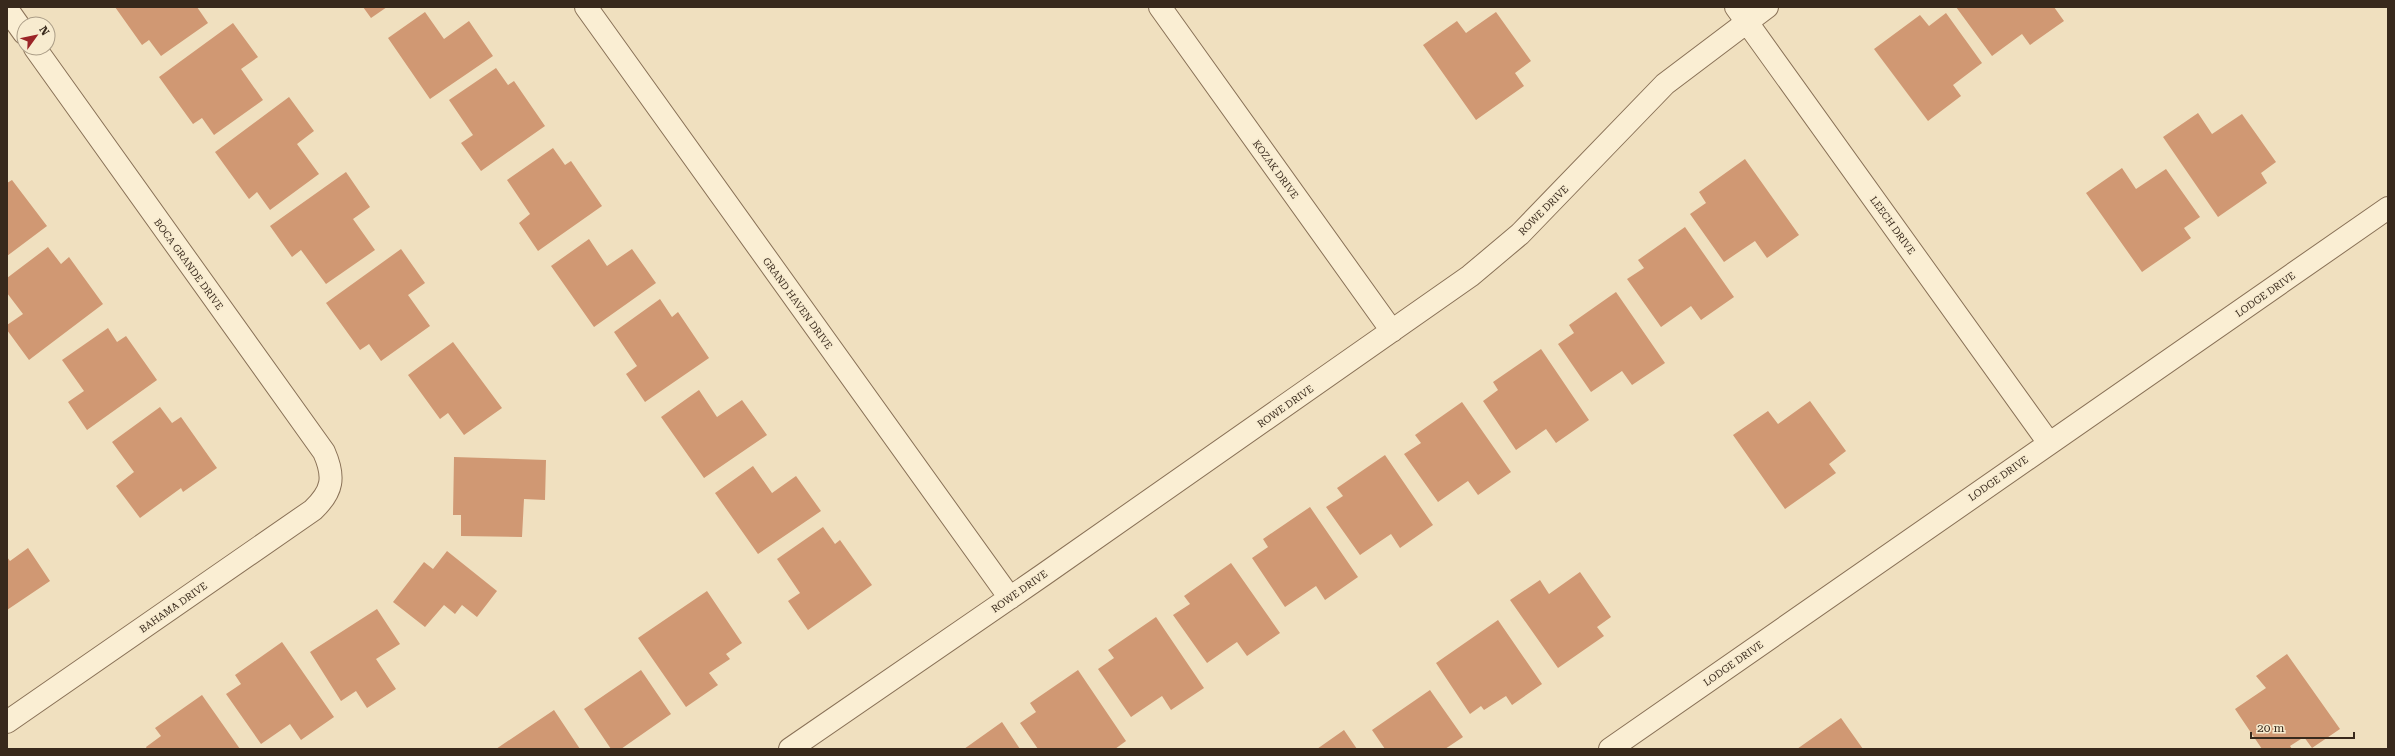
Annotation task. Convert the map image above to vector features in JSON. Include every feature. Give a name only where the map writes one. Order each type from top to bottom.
[{"type":"street","name":"GRAND HAVEN DRIVE","points":[[586,7],[1010,598]]},
{"type":"street","name":"KOZAK DRIVE","points":[[1160,7],[1392,331]]},
{"type":"street","name":"ROWE DRIVE","points":[[790,749],[1010,598],[1470,276],[1520,234],[1665,84],[1742,14],[1767,7]]},
{"type":"street","points":[[7,9],[16,22]]},
{"type":"street","name":"LEECH DRIVE","points":[[1742,14],[2049,443]]},
{"type":"street","name":"BOCA GRANDE DRIVE","points":[[41,56],[324,452],[331,473],[331,484]]},
{"type":"street","name":"LODGE DRIVE","points":[[1610,749],[2388,208]]},
{"type":"street","name":"BAHAMA DRIVE","points":[[7,722],[313,510],[328,493],[331,484]]},
{"type":"building","points":[[115,7],[197,7],[208,23],[161,56],[149,40],[142,45]]},
{"type":"building","points":[[363,7],[387,7],[371,18]]},
{"type":"building","points":[[1956,7],[2054,7],[2064,21],[2030,45],[2022,34],[1992,56]]},
{"type":"building","points":[[425,12],[444,39],[469,21],[493,56],[430,99],[388,38]]},
{"type":"building","points":[[1496,12],[1531,61],[1515,73],[1524,86],[1476,120],[1423,45],[1457,21],[1466,33]]},
{"type":"building","points":[[1946,13],[1982,63],[1953,85],[1961,96],[1928,121],[1874,49],[1920,15],[1929,26]]},
{"type":"building","points":[[233,23],[258,57],[241,69],[263,100],[214,135],[202,118],[193,124],[159,77]]},
{"type":"building","points":[[496,68],[508,85],[514,81],[545,126],[481,171],[461,143],[473,135],[449,100]]},
{"type":"building","points":[[289,97],[314,131],[297,144],[319,174],[270,210],[257,192],[249,199],[215,152]]},
{"type":"building","points":[[2198,113],[2212,134],[2242,114],[2276,162],[2261,173],[2267,183],[2218,217],[2163,137]]},
{"type":"building","points":[[553,148],[565,165],[571,161],[602,206],[538,251],[519,223],[530,214],[507,180]]},
{"type":"building","points":[[1745,159],[1799,235],[1767,258],[1755,241],[1724,262],[1690,214],[1706,203],[1699,192]]},
{"type":"building","points":[[2122,168],[2136,189],[2166,169],[2200,217],[2184,228],[2191,238],[2142,272],[2086,193]]},
{"type":"building","points":[[346,172],[370,207],[353,219],[375,250],[326,284],[301,250],[292,257],[270,226]]},
{"type":"building","points":[[12,180],[47,226],[7,256],[7,183]]},
{"type":"building","points":[[1685,227],[1734,297],[1701,320],[1691,306],[1661,327],[1627,279],[1644,268],[1638,260]]},
{"type":"building","points":[[589,239],[607,266],[632,249],[656,283],[594,327],[551,266]]},
{"type":"building","points":[[48,247],[61,264],[69,257],[103,304],[29,360],[7,330],[7,325],[23,314],[7,293],[7,278]]},
{"type":"building","points":[[401,249],[425,283],[408,295],[430,326],[381,361],[369,344],[360,350],[326,303]]},
{"type":"building","points":[[1616,292],[1665,363],[1632,385],[1622,371],[1591,392],[1558,344],[1574,333],[1569,325]]},
{"type":"building","points":[[660,299],[672,317],[678,312],[709,358],[645,402],[626,374],[637,366],[614,332]]},
{"type":"building","points":[[108,328],[117,342],[126,336],[157,380],[87,430],[68,402],[84,391],[62,360]]},
{"type":"building","points":[[453,342],[502,408],[464,435],[448,413],[440,419],[408,375]]},
{"type":"building","points":[[1541,349],[1589,420],[1556,443],[1546,429],[1516,450],[1483,401],[1498,390],[1493,382]]},
{"type":"building","points":[[699,390],[717,417],[742,400],[767,435],[704,478],[661,417]]},
{"type":"building","points":[[1810,401],[1846,451],[1829,464],[1836,473],[1785,509],[1733,435],[1768,411],[1778,424]]},
{"type":"building","points":[[1462,402],[1511,472],[1478,495],[1468,481],[1438,502],[1404,454],[1421,443],[1415,435]]},
{"type":"building","points":[[160,407],[172,423],[181,417],[217,468],[183,492],[181,488],[140,518],[116,486],[134,472],[112,442]]},
{"type":"building","points":[[1385,455],[1433,525],[1400,548],[1391,534],[1360,555],[1326,507],[1343,496],[1337,488]]},
{"type":"building","points":[[454,457],[546,460],[545,500],[524,499],[522,537],[461,536],[461,515],[453,515]]},
{"type":"building","points":[[753,466],[772,493],[796,476],[821,511],[758,554],[715,493]]},
{"type":"building","points":[[1310,507],[1358,577],[1325,600],[1316,586],[1285,607],[1252,558],[1268,547],[1263,539]]},
{"type":"building","points":[[823,527],[835,544],[840,540],[872,585],[808,630],[788,601],[800,593],[777,559]]},
{"type":"building","points":[[28,548],[50,581],[7,610],[7,557],[10,561]]},
{"type":"building","points":[[447,551],[497,591],[477,617],[462,605],[455,614],[444,605],[425,627],[393,602],[424,562],[433,569]]},
{"type":"building","points":[[1231,563],[1280,633],[1247,656],[1237,642],[1207,663],[1173,615],[1190,604],[1184,596]]},
{"type":"building","points":[[1580,572],[1611,617],[1597,627],[1604,636],[1558,668],[1510,600],[1540,580],[1549,594]]},
{"type":"building","points":[[707,591],[742,643],[726,654],[730,659],[709,673],[718,685],[686,707],[638,638]]},
{"type":"building","points":[[377,609],[400,644],[376,659],[396,689],[367,708],[356,691],[341,701],[310,652]]},
{"type":"building","points":[[1156,617],[1204,688],[1171,710],[1162,696],[1131,717],[1098,669],[1114,658],[1108,650]]},
{"type":"building","points":[[1498,620],[1542,684],[1512,705],[1506,696],[1484,710],[1481,706],[1470,714],[1436,663]]},
{"type":"building","points":[[282,642],[334,717],[301,740],[290,724],[261,744],[226,694],[241,684],[235,675]]},
{"type":"building","points":[[2287,654],[2340,729],[2312,748],[2304,737],[2290,746],[2292,749],[2262,749],[2235,709],[2266,688],[2256,676]]},
{"type":"building","points":[[641,670],[671,714],[621,749],[611,749],[584,709]]},
{"type":"building","points":[[1078,670],[1126,741],[1115,749],[1038,749],[1020,723],[1036,712],[1030,703]]},
{"type":"building","points":[[1430,690],[1463,737],[1445,749],[1385,749],[1372,730]]},
{"type":"building","points":[[202,695],[240,749],[147,749],[146,747],[161,736],[155,728]]},
{"type":"building","points":[[554,710],[580,749],[496,749]]},
{"type":"building","points":[[1841,718],[1863,749],[1797,749]]},
{"type":"building","points":[[1002,722],[1020,749],[964,749]]},
{"type":"building","points":[[1344,730],[1357,749],[1317,749]]}]
